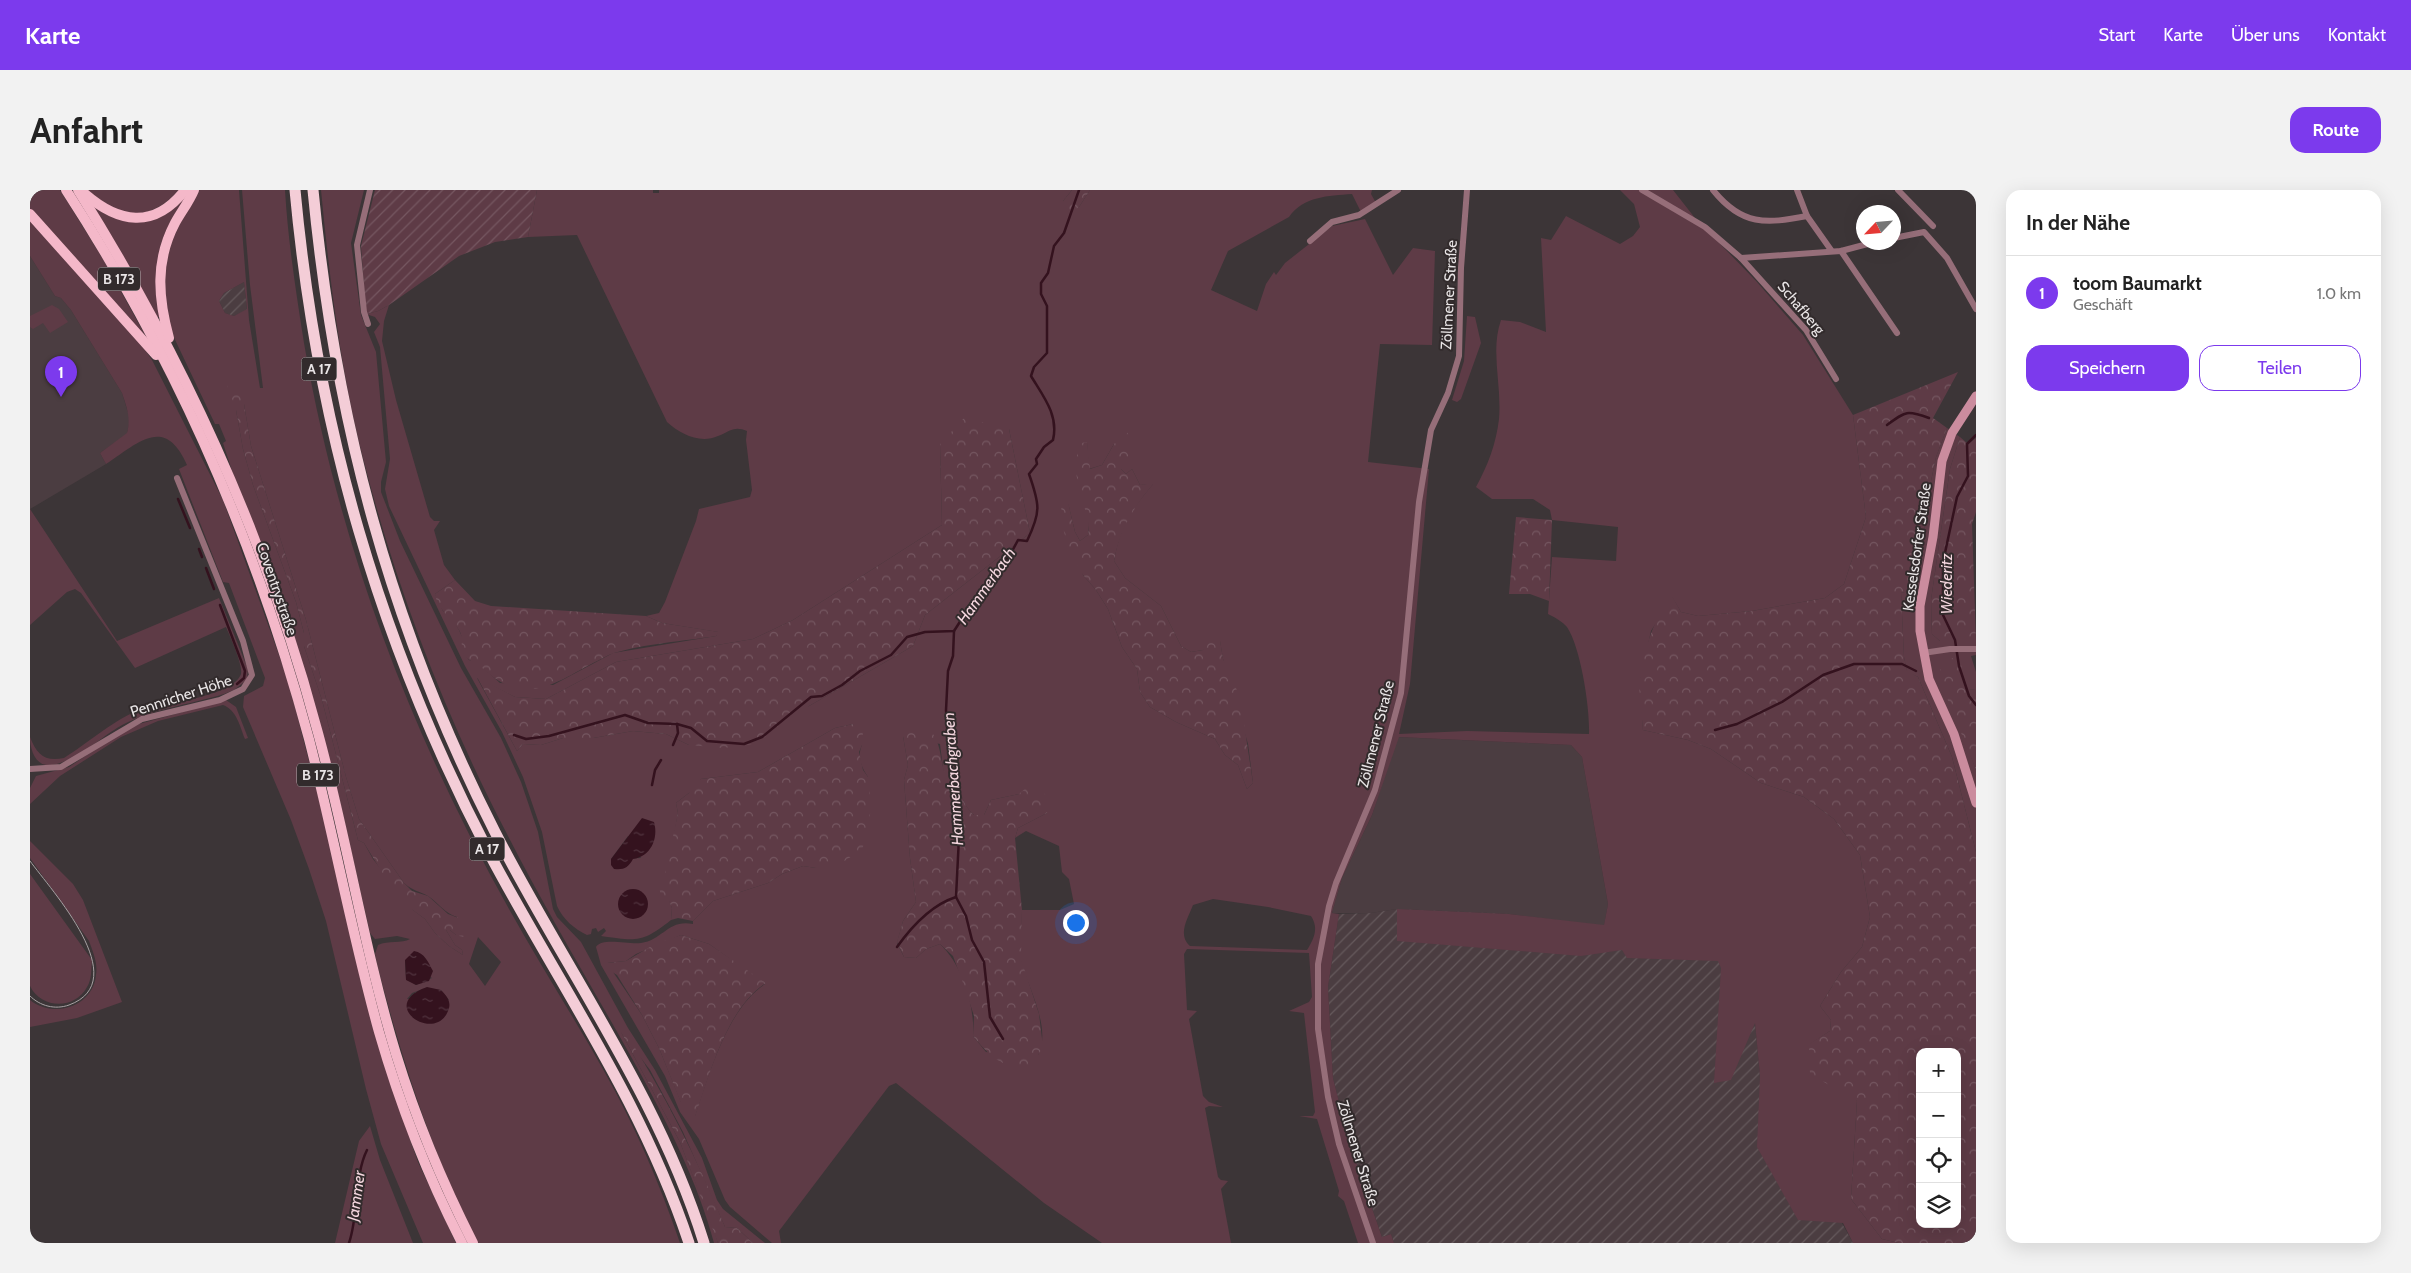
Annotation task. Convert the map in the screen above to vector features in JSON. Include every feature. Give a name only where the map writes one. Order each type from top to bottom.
[{"type":"highway","name":"Coventrystraße","points":[[66,190],[138,310],[199,433],[238,527],[290,674],[317,771],[378,1030],[409,1125],[462,1243]]},
{"type":"highway","points":[[79,190],[108,212],[131,218],[143,218],[161,212],[174,203],[185,190]]},
{"type":"highway","name":"B 173","points":[[79,190],[130,276],[174,359],[225,466],[268,574],[318,733],[374,970],[396,1052],[428,1145],[473,1243]]},
{"type":"highway","points":[[174,359],[160,306],[159,274],[170,235],[194,190]]},
{"type":"highway","name":"A 17","points":[[295,190],[308,302],[332,436],[365,557],[404,666],[449,772],[490,855],[601,1048],[650,1142],[667,1181],[689,1243]]},
{"type":"highway","name":"A 17","points":[[313,190],[329,330],[351,439],[378,543],[416,655],[442,719],[493,828],[645,1100],[683,1184],[704,1243]]},
{"type":"highway","points":[[30,214],[132,325],[168,370]]},
{"type":"main road","name":"Kesselsdorfer Straße","points":[[1976,396],[1952,432],[1942,461],[1920,606],[1920,631],[1929,679],[1954,734],[1976,803]]},
{"type":"street","points":[[368,324],[364,312],[357,245],[370,190]]},
{"type":"street","points":[[1310,241],[1332,222],[1359,215],[1398,190]]},
{"type":"street","name":"Zöllmener Straße","points":[[1373,1243],[1339,1144],[1328,1097],[1318,1029],[1318,964],[1329,906],[1336,883],[1376,790],[1401,693],[1419,502],[1429,439],[1431,430],[1448,392],[1458,356],[1461,268],[1467,190]]},
{"type":"street","name":"Schafberg","points":[[1642,190],[1705,227],[1741,258],[1806,330],[1836,379]]},
{"type":"street","points":[[1713,190],[1734,210],[1751,218],[1774,223],[1807,216]]},
{"type":"street","points":[[1797,190],[1807,216],[1831,250]]},
{"type":"street","points":[[1898,190],[1933,226]]},
{"type":"street","points":[[1901,237],[1924,232],[1947,258],[1976,309]]},
{"type":"street","points":[[1741,258],[1831,250],[1841,251],[1856,247]]},
{"type":"street","points":[[1841,251],[1896,333]]},
{"type":"street","name":"Pennricher Höhe","points":[[30,769],[61,767],[142,719],[220,700],[243,689],[252,675],[243,641],[176,478]]},
{"type":"street","points":[[1923,653],[1950,649],[1976,649]]},
{"type":"shaded area","points":[[30,256],[55,296],[61,298],[71,310],[122,393],[130,419],[127,434],[100,453],[106,464],[30,509]]},
{"type":"shaded area","points":[[244,282],[247,310],[234,316],[225,313],[219,301],[224,293]]},
{"type":"shaded area","points":[[1398,737],[1571,745],[1582,757],[1608,904],[1604,926],[1509,914],[1397,909],[1371,913],[1332,913],[1342,878],[1372,815]]},
{"type":"shaded area","points":[[1397,909],[1509,914],[1604,952],[1706,938],[1755,1022],[1760,1076],[1853,1243],[1394,1243],[1391,1234],[1382,1237],[1349,1142],[1333,1078],[1328,987],[1339,914],[1371,913]]},
{"type":"green space","points":[[30,190],[60,190],[103,259],[150,344],[30,210]]},
{"type":"green space","points":[[88,190],[179,190],[157,208],[134,214],[111,208]]},
{"type":"green space","points":[[191,190],[172,221],[159,317],[157,317],[94,207],[136,221]]},
{"type":"green space","points":[[199,190],[239,190],[249,320],[260,388],[263,388],[250,285],[242,190],[285,190],[298,305],[319,417],[336,491],[382,635],[440,774],[473,842],[520,929],[592,1050],[626,1113],[664,1199],[680,1243],[478,1243],[461,1210],[432,1141],[408,1071],[375,954],[378,945],[410,939],[397,936],[375,939],[370,933],[340,801],[252,519],[233,474],[223,443],[226,441],[219,424],[215,424],[169,327],[161,294],[169,243]],"holes":[[[244,282],[247,309],[234,316],[225,313],[219,301],[224,293]],[[244,404],[251,446],[306,620],[346,777],[359,819],[404,883],[428,896],[457,917],[456,935],[450,930],[446,930],[455,945],[462,950],[463,955],[449,946],[435,933],[425,919],[413,910],[373,859],[364,843],[358,840],[322,700],[304,646],[304,633],[296,602],[253,485],[243,449],[236,410]],[[478,937],[501,962],[485,986],[469,964]],[[405,961],[432,978],[416,985],[406,979]],[[423,989],[441,990],[449,1000],[407,999],[412,993]]]},
{"type":"green space","points":[[321,190],[364,190],[351,243],[361,315],[376,352],[386,462],[381,482],[381,492],[400,541],[461,668],[501,738],[521,782],[538,832],[553,909],[557,917],[581,942],[628,1028],[655,1070],[702,1158],[717,1200],[723,1209],[765,1243],[753,1243],[737,1228],[725,1227],[683,1132],[650,1070],[621,1032],[680,1142],[715,1233],[718,1243],[714,1243],[700,1199],[672,1134],[639,1071],[522,862],[482,785],[439,688],[402,589],[371,489],[358,438],[345,377],[335,315]]},
{"type":"green space","points":[[375,190],[537,190],[528,237],[495,242],[459,256],[389,305],[378,311],[366,314],[361,246]]},
{"type":"green space","points":[[537,190],[653,190],[653,193],[659,193],[659,190],[1072,190],[1063,201],[1079,207],[1090,190],[1372,190],[1371,194],[1376,203],[1361,212],[1352,194],[1317,198],[1302,205],[1289,217],[1228,251],[1211,290],[1257,311],[1266,284],[1274,272],[1276,275],[1285,263],[1332,226],[1365,219],[1393,275],[1413,248],[1435,251],[1432,345],[1380,344],[1368,462],[1429,469],[1410,684],[1399,734],[1467,731],[1589,734],[1586,695],[1580,663],[1572,637],[1567,627],[1561,621],[1548,614],[1552,557],[1616,561],[1618,527],[1552,520],[1550,510],[1533,499],[1492,499],[1476,487],[1491,454],[1499,419],[1496,344],[1501,320],[1520,322],[1546,332],[1541,238],[1551,240],[1566,216],[1620,244],[1633,236],[1640,227],[1634,204],[1620,190],[1673,190],[1695,218],[1757,282],[1803,335],[1853,415],[1866,517],[1844,584],[1825,598],[1752,611],[1698,616],[1681,612],[1672,597],[1651,631],[1640,681],[1643,730],[1688,740],[1711,749],[1761,783],[1804,797],[1834,819],[1860,855],[1870,917],[1862,947],[1841,972],[1820,1006],[1831,1020],[1830,1031],[1810,1044],[1857,1101],[1851,1199],[1882,1239],[1899,1243],[1853,1243],[1843,1223],[1798,1220],[1757,1147],[1760,1076],[1755,1023],[1731,1080],[1714,1083],[1721,968],[1718,961],[1627,958],[1622,950],[1581,956],[1397,941],[1397,909],[1509,914],[1604,925],[1608,904],[1582,757],[1571,745],[1399,737],[1372,815],[1342,878],[1332,913],[1339,914],[1328,987],[1333,1078],[1349,1142],[1382,1237],[1391,1234],[1394,1243],[1358,1243],[1344,1201],[1338,1196],[1339,1191],[1317,1119],[1299,1116],[1313,1116],[1315,1112],[1304,1013],[1289,1011],[1309,1002],[1312,997],[1309,953],[1187,949],[1184,954],[1187,1010],[1197,1011],[1189,1019],[1203,1096],[1209,1102],[1223,1107],[1209,1106],[1205,1108],[1218,1177],[1221,1180],[1228,1181],[1221,1189],[1231,1243],[1102,1243],[1044,1203],[896,1083],[889,1086],[779,1231],[781,1243],[772,1243],[730,1207],[725,1200],[699,1139],[680,1112],[665,1076],[601,965],[596,947],[604,942],[641,943],[649,941],[677,924],[693,924],[693,921],[713,901],[768,883],[782,874],[803,866],[816,868],[868,777],[861,761],[862,745],[853,724],[835,728],[758,772],[701,779],[689,793],[676,803],[678,813],[662,901],[669,900],[672,908],[671,920],[653,933],[639,938],[623,939],[601,936],[606,931],[604,928],[598,932],[596,928],[592,929],[591,934],[587,935],[573,927],[562,915],[557,906],[542,832],[523,777],[502,732],[465,666],[389,506],[385,489],[390,459],[380,347],[374,332],[380,324],[375,317],[366,314],[378,311],[389,305],[384,321],[382,341],[396,400],[430,517],[434,521],[440,521],[434,530],[444,565],[455,580],[435,594],[443,611],[451,616],[459,630],[463,639],[463,652],[469,660],[478,663],[500,683],[553,685],[613,653],[716,636],[718,632],[662,623],[646,616],[659,613],[665,602],[699,509],[750,497],[752,490],[746,440],[747,431],[735,429],[704,439],[684,434],[667,422],[577,235],[528,237]],"holes":[[[1009,429],[1030,533],[925,615],[913,646],[809,706],[689,745],[666,734],[633,731],[593,738],[563,738],[541,745],[523,744],[517,751],[477,678],[515,697],[546,699],[616,662],[753,639],[793,620],[942,525],[940,444]],[[1087,443],[1089,469],[1102,465],[1114,444],[1120,468],[1126,474],[1132,469],[1140,485],[1153,484],[1138,502],[1127,520],[1116,549],[1114,561],[1125,578],[1161,606],[1181,646],[1191,652],[1203,650],[1220,641],[1223,659],[1248,744],[1253,783],[1247,789],[1238,765],[1225,755],[1215,739],[1176,722],[1150,707],[1140,692],[1137,669],[1122,647],[1108,609],[1096,590],[1083,575],[1068,503],[1075,532],[1080,541],[1088,535]],[[903,736],[940,744],[944,776],[950,782],[958,765],[963,798],[965,804],[974,815],[984,815],[991,800],[1019,794],[1047,813],[1018,828],[1015,838],[1026,831],[1059,846],[1062,872],[1069,879],[1074,904],[1060,910],[1022,910],[1020,955],[1041,1021],[1042,1044],[1038,1055],[986,1052],[973,1036],[970,1000],[961,975],[948,953],[940,944],[926,949],[916,958],[904,957],[897,943],[903,921],[916,902],[910,858],[904,780],[908,765]],[[628,836],[641,858],[611,859]],[[1213,899],[1268,907],[1311,916],[1315,925],[1315,933],[1307,950],[1190,946],[1184,937],[1186,921],[1193,905]],[[681,935],[709,944],[765,984],[740,1009],[730,1026],[713,1063],[695,1116],[681,1102],[659,1048],[642,1015],[607,963],[626,961],[636,954]]]},
{"type":"green space","points":[[1072,190],[1090,190],[1079,207],[1068,214],[1063,201]]},
{"type":"green space","points":[[30,219],[133,332],[152,360],[223,500],[288,680],[397,1102],[418,1162],[456,1243],[423,1243],[381,1144],[326,921],[291,820],[243,707],[244,696],[263,686],[265,678],[229,583],[223,582],[179,469],[187,465],[179,450],[170,441],[160,437],[140,441],[106,464],[100,453],[127,433],[128,413],[122,393],[71,310],[61,298],[55,296],[30,256]]},
{"type":"green space","points":[[52,305],[59,309],[68,322],[50,333],[43,323],[33,329],[30,327],[30,316]]},
{"type":"green space","points":[[1467,316],[1475,317],[1481,343],[1461,399],[1457,402],[1452,400],[1464,361]]},
{"type":"green space","points":[[1958,372],[1933,418],[1947,428],[1936,457],[1931,481],[1916,589],[1901,593],[1904,657],[1907,671],[1918,677],[1952,757],[1976,852],[1976,1243],[1899,1243],[1882,1239],[1851,1199],[1857,1101],[1810,1074],[1809,1044],[1830,1031],[1831,1020],[1820,1006],[1841,972],[1862,947],[1870,917],[1860,855],[1834,819],[1804,797],[1761,783],[1711,749],[1688,740],[1643,730],[1640,685],[1644,657],[1650,635],[1665,605],[1672,596],[1681,612],[1698,616],[1752,611],[1825,598],[1844,584],[1866,517],[1853,415]]},
{"type":"green space","points":[[225,379],[239,388],[244,404],[251,446],[306,620],[346,777],[359,819],[404,883],[412,891],[428,896],[448,914],[461,919],[467,932],[463,937],[456,935],[450,930],[446,930],[455,945],[462,950],[463,955],[449,946],[435,933],[425,919],[399,900],[364,843],[358,840],[322,700],[304,646],[304,633],[296,602],[253,485],[243,449],[236,410]]},
{"type":"green space","points":[[964,418],[1009,429],[1030,533],[925,615],[913,646],[809,706],[755,744],[723,748],[689,745],[666,734],[633,731],[593,738],[563,738],[541,745],[523,744],[517,751],[477,677],[515,697],[546,699],[616,662],[753,639],[793,620],[942,525],[940,444]]},
{"type":"green space","points":[[1947,428],[1960,437],[1950,469],[1931,600],[1932,634],[1940,641],[1976,641],[1976,655],[1971,656],[1976,672],[1976,689],[1969,690],[1964,737],[1976,770],[1976,852],[1952,757],[1918,677],[1907,672],[1904,657],[1901,593],[1916,589],[1931,481],[1936,457]]},
{"type":"green space","points":[[1130,431],[1131,451],[1121,469],[1126,474],[1132,469],[1140,485],[1154,483],[1128,519],[1114,561],[1125,578],[1161,606],[1181,646],[1191,652],[1203,650],[1209,636],[1220,640],[1223,659],[1240,697],[1253,783],[1247,789],[1238,765],[1225,755],[1215,739],[1176,722],[1150,707],[1140,692],[1137,669],[1122,647],[1108,609],[1096,590],[1083,575],[1069,550],[1063,528],[1061,505],[1068,503],[1075,532],[1080,541],[1088,535],[1089,525],[1074,466],[1081,443],[1087,442],[1090,469],[1102,465],[1114,444]]},
{"type":"green space","points":[[1960,437],[1968,444],[1976,438],[1976,512],[1972,524],[1976,641],[1940,641],[1932,634],[1931,600],[1950,469]]},
{"type":"green space","points":[[30,509],[117,641],[219,598],[248,669],[247,680],[234,690],[224,694],[142,716],[117,728],[64,762],[46,765],[38,761],[32,750],[30,737],[42,756],[52,759],[64,758],[132,713],[142,709],[212,694],[235,682],[241,674],[241,670],[236,651],[226,627],[135,668],[81,593],[75,589],[67,592],[30,625]]},
{"type":"green space","points":[[1516,517],[1552,520],[1549,601],[1530,594],[1509,594]]},
{"type":"green space","points":[[455,580],[475,601],[491,606],[646,616],[662,623],[719,632],[716,636],[651,645],[614,653],[565,678],[540,688],[514,687],[500,682],[463,653],[460,633],[439,604],[435,594]]},
{"type":"green space","points":[[1959,657],[1968,690],[1976,689],[1976,770],[1939,678],[1940,670],[1948,659]]},
{"type":"green space","points":[[226,700],[236,707],[248,738],[245,739],[240,724],[232,711],[223,705],[158,721],[121,737],[60,776],[30,804],[30,788],[36,776],[69,767],[118,734],[139,724]]},
{"type":"green space","points":[[853,724],[863,731],[862,745],[859,752],[863,770],[868,777],[871,802],[868,838],[861,850],[840,864],[816,868],[803,866],[782,874],[768,883],[713,901],[693,921],[678,918],[671,920],[672,908],[669,901],[662,902],[659,886],[663,883],[678,813],[676,803],[689,793],[692,783],[701,779],[758,772],[835,728]]},
{"type":"green space","points":[[904,729],[933,734],[939,747],[944,772],[950,781],[958,764],[963,798],[965,804],[974,815],[984,815],[991,800],[1019,794],[1026,788],[1038,788],[1049,798],[1047,813],[1018,828],[1015,838],[1022,910],[1021,959],[1039,1014],[1043,1047],[1038,1055],[1038,1064],[1018,1067],[1001,1062],[973,1036],[974,1016],[966,991],[953,956],[940,944],[926,949],[916,958],[904,957],[897,942],[903,921],[916,902],[910,858],[904,780],[908,765],[903,736]]},
{"type":"green space","points":[[30,841],[73,884],[83,900],[122,1002],[77,1018],[30,1027],[30,1000],[39,1006],[50,1009],[70,1007],[80,1002],[88,995],[93,986],[96,966],[89,941],[30,858]]},
{"type":"green space","points":[[30,874],[92,960],[89,984],[82,995],[67,1003],[58,1004],[42,999],[35,994],[30,986]]},
{"type":"green space","points":[[681,935],[709,944],[766,983],[752,994],[730,1025],[721,1044],[695,1117],[681,1103],[659,1048],[642,1015],[617,975],[607,969],[607,963],[626,961],[655,944]]},
{"type":"green space","points":[[624,1030],[679,1126],[725,1227],[737,1228],[753,1243],[718,1243],[680,1142],[621,1032]]},
{"type":"green space","points":[[370,1126],[380,1160],[413,1243],[335,1243],[359,1141]]},
{"type":"water","points":[[642,818],[654,822],[655,835],[652,846],[644,855],[633,859],[625,868],[614,869],[611,865],[611,859]]},
{"type":"water","points":[[633,889],[644,893],[648,904],[644,915],[633,919],[622,915],[618,904],[622,893]]},
{"type":"water","points":[[414,951],[424,956],[433,971],[429,981],[416,985],[406,980],[405,960]]},
{"type":"water","points":[[427,987],[441,990],[449,1002],[448,1011],[441,1020],[432,1024],[422,1023],[408,1011],[407,1003],[413,995]]},
{"type":"waterway","name":"Hammerbach","points":[[514,735],[526,739],[549,736],[625,715],[648,723],[677,724],[691,728],[707,741],[744,744],[762,737],[811,697],[822,696],[842,685],[860,671],[891,655],[907,637],[925,632],[954,631],[972,603],[1010,555],[1018,540],[1027,541],[1035,523],[1037,501],[1029,474],[1037,464],[1036,459],[1044,447],[1053,440],[1054,431],[1054,422],[1049,406],[1031,376],[1034,367],[1047,353],[1047,306],[1041,294],[1041,283],[1048,273],[1054,246],[1064,233],[1079,190]]},
{"type":"waterway","points":[[1887,425],[1907,413],[1929,418]]},
{"type":"waterway","name":"Wiederitz","points":[[1976,435],[1967,444],[1968,476],[1957,497],[1943,562],[1943,615],[1955,640],[1959,666],[1969,696],[1976,705]]},
{"type":"waterway","points":[[178,499],[190,528]]},
{"type":"waterway","points":[[199,549],[202,557]]},
{"type":"waterway","points":[[206,568],[214,589]]},
{"type":"waterway","points":[[220,605],[245,671],[244,678],[237,684]]},
{"type":"waterway","name":"Hammerbachgraben","points":[[954,631],[953,656],[948,671],[946,710],[950,773],[956,803],[959,837],[956,897],[966,916],[972,940],[984,962],[990,1017],[1003,1039]]},
{"type":"waterway","points":[[1715,730],[1737,724],[1782,702],[1823,675],[1854,664],[1902,664],[1916,671]]},
{"type":"waterway","points":[[673,745],[678,733],[677,724]]},
{"type":"waterway","points":[[652,785],[655,770],[661,760]]},
{"type":"waterway","name":"Hammerbachgraben","points":[[897,947],[909,931],[930,911],[956,897]]},
{"type":"waterway","name":"Jammer","points":[[349,1243],[360,1171],[367,1150]]},
{"type":"tram line","points":[[30,861],[69,913],[82,935],[91,957],[94,976],[87,993],[69,1005],[48,1006],[30,996]]},
{"type":"place","name":"toom Baumarkt","points":[[61,397]]}]
